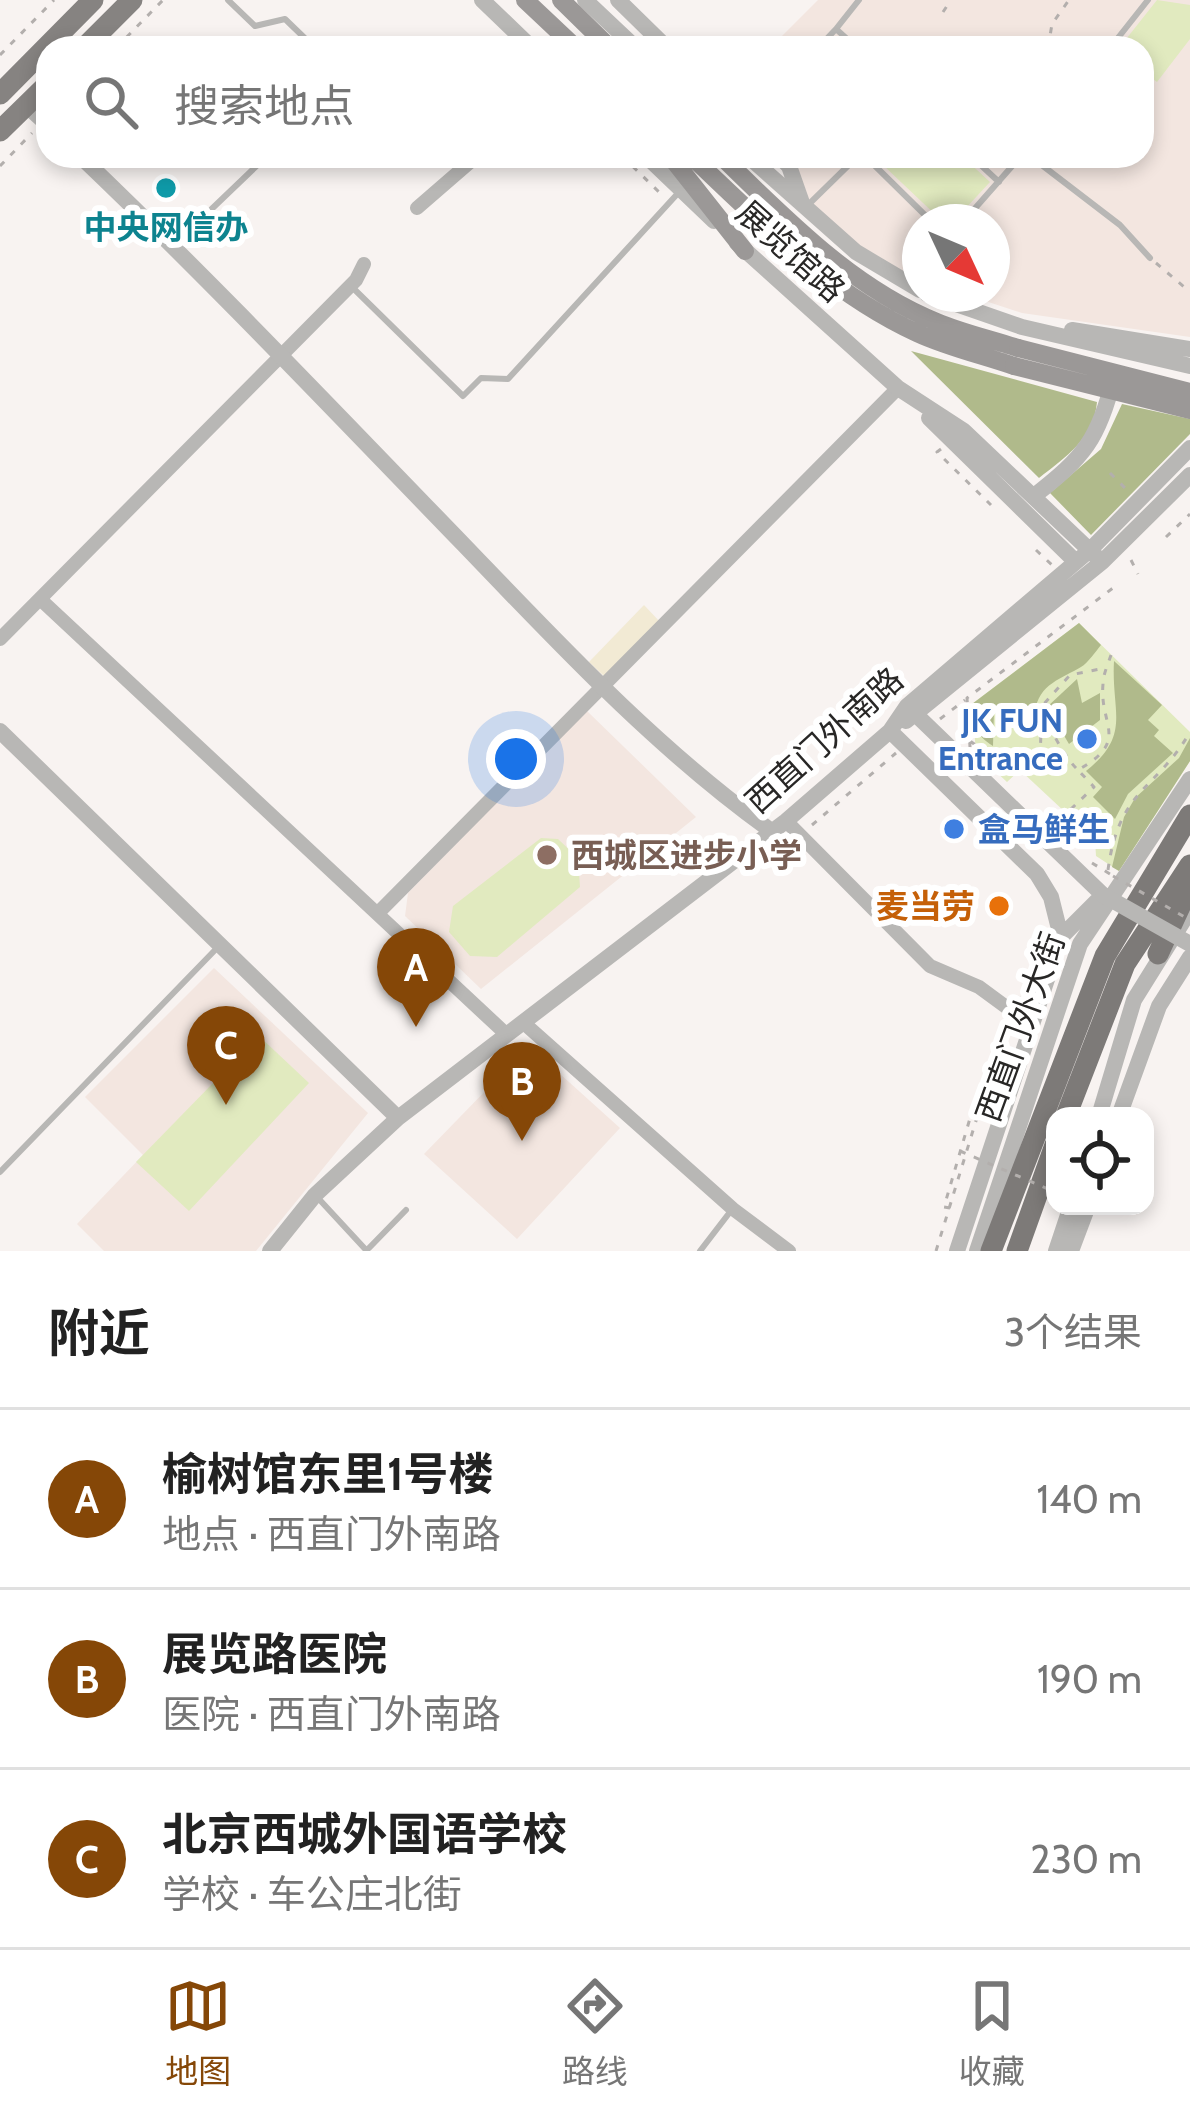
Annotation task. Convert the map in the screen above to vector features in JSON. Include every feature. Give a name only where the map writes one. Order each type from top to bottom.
[{"type":"highway","name":"西直门外大街","points":[[991,1251],[1105,956],[1190,815]]},
{"type":"highway","points":[[1069,1107],[1125,964],[1190,865]]},
{"type":"highway","points":[[1158,954],[1190,885]]},
{"type":"highway","points":[[1018,1251],[1046,1171]]},
{"type":"main road","points":[[57,36],[93,0]]},
{"type":"main road","points":[[96,36],[133,0]]},
{"type":"main road","points":[[525,0],[563,36]]},
{"type":"main road","points":[[561,0],[598,36]]},
{"type":"main road","points":[[0,94],[36,58]]},
{"type":"main road","points":[[0,131],[36,95]]},
{"type":"main road","points":[[679,168],[745,251]]},
{"type":"main road","name":"展览馆路","points":[[704,168],[788,247],[846,293],[918,334],[1016,357]]},
{"type":"main road","name":"展览馆路","points":[[733,168],[801,234],[859,278],[934,322],[1016,357]]},
{"type":"main road","points":[[1016,357],[1190,392]]},
{"type":"main road","points":[[1016,357],[1190,410]]},
{"type":"street","points":[[482,0],[520,36]]},
{"type":"street","points":[[585,0],[623,36]]},
{"type":"street","points":[[618,0],[655,36]]},
{"type":"street","points":[[26,105],[36,114]]},
{"type":"street","points":[[93,168],[174,245],[601,687],[695,777],[800,835],[930,966],[979,987],[1032,1026]]},
{"type":"street","points":[[417,208],[463,168]]},
{"type":"street","name":"展览馆路","points":[[658,168],[1082,562]]},
{"type":"street","name":"展览馆路","points":[[760,168],[804,210],[877,267],[902,280]]},
{"type":"street","name":"展览馆路","points":[[791,168],[804,210]]},
{"type":"street","points":[[0,639],[351,286],[364,264]]},
{"type":"street","name":"展览馆路","points":[[980,312],[1022,327],[1190,366]]},
{"type":"street","points":[[1022,327],[1088,331],[1190,349]]},
{"type":"street","points":[[1034,496],[1074,465],[1102,430],[1120,350]]},
{"type":"street","points":[[380,911],[898,388]]},
{"type":"street","name":"展览馆路","points":[[898,388],[964,431],[1034,496],[1082,562]]},
{"type":"street","name":"西直门外南路","points":[[911,711],[1082,562],[1190,448]]},
{"type":"street","name":"西直门外南路","points":[[269,1251],[315,1196],[398,1118],[506,1034],[526,1025],[778,826],[1082,562],[1190,475]]},
{"type":"street","points":[[40,599],[380,911],[506,1034]]},
{"type":"street","points":[[911,711],[1102,895],[1190,944]]},
{"type":"street","name":"西直门外大街","points":[[890,730],[1037,874],[1051,897],[1061,937]]},
{"type":"street","points":[[0,731],[398,1118]]},
{"type":"street","name":"西直门外大街","points":[[977,1251],[1080,944],[1130,862],[1190,779]]},
{"type":"street","name":"西直门外大街","points":[[957,1251],[1061,937],[1102,895]]},
{"type":"street","points":[[1102,1107],[1134,1000],[1158,954],[1190,910]]},
{"type":"street","points":[[1121,1107],[1160,1006],[1190,957]]},
{"type":"street","points":[[526,1025],[733,1209],[789,1251]]},
{"type":"street","points":[[1056,1251],[1068,1215]]},
{"type":"street","points":[[1071,1251],[1089,1215]]},
{"type":"lane","points":[[228,0],[255,26],[285,19],[303,36]]},
{"type":"lane","points":[[829,36],[859,0]]},
{"type":"lane","points":[[1120,36],[1148,0]]},
{"type":"lane","points":[[836,28],[844,36]]},
{"type":"lane","points":[[174,245],[254,168]]},
{"type":"lane","points":[[804,210],[848,168]]},
{"type":"lane","points":[[874,168],[913,204]]},
{"type":"lane","points":[[984,168],[999,182]]},
{"type":"lane","points":[[979,204],[1014,168]]},
{"type":"lane","points":[[1042,168],[1120,225],[1150,257]]},
{"type":"lane","points":[[351,286],[464,396],[481,379],[508,379],[681,190]]},
{"type":"lane","points":[[0,1172],[220,945]]},
{"type":"lane","points":[[315,1196],[368,1249],[406,1210]]},
{"type":"lane","points":[[700,1251],[733,1209]]},
{"type":"path","points":[[0,55],[54,0]]},
{"type":"path","points":[[128,36],[164,0]]},
{"type":"path","points":[[1050,36],[1052,24],[1069,0]]},
{"type":"path","points":[[943,12],[949,1]]},
{"type":"path","points":[[0,166],[36,132]]},
{"type":"path","points":[[634,168],[660,194]]},
{"type":"path","points":[[1150,257],[1190,292]]},
{"type":"path","points":[[951,439],[938,452],[991,505]]},
{"type":"path","points":[[1110,473],[1139,501]]},
{"type":"path","points":[[1166,537],[1190,514]]},
{"type":"path","points":[[1036,550],[1082,562]]},
{"type":"path","points":[[1132,560],[1138,574]]},
{"type":"path","points":[[970,755],[967,698],[1113,588]]},
{"type":"path","points":[[1078,770],[1101,754],[1110,738],[1102,684],[1111,655]]},
{"type":"path","points":[[1107,668],[1070,675],[1042,706],[1058,734],[1060,752],[1094,787],[1070,810],[1112,846]]},
{"type":"path","points":[[969,740],[991,756],[1040,758],[1041,732],[1050,725]]},
{"type":"path","points":[[1111,875],[1112,846],[1133,795],[1177,755],[1190,732]]},
{"type":"path","points":[[800,835],[901,749]]},
{"type":"path","points":[[1081,856],[1190,920]]},
{"type":"path","points":[[936,1251],[960,1151],[1049,922]]},
{"type":"path","points":[[947,1208],[976,1109]]},
{"type":"path","points":[[960,1151],[1046,1188]]},
{"type":"shaded area","points":[[818,0],[1190,0],[1190,337],[1010,309],[1010,204],[902,204],[902,273],[880,266],[804,210],[787,168],[1154,168],[1154,36],[782,36]]},
{"type":"shaded area","points":[[644,605],[660,622],[605,677],[589,662]]},
{"type":"shaded area","name":"西城区进步小学","points":[[586,710],[696,817],[481,989],[405,916],[408,893]]},
{"type":"shaded area","points":[[214,968],[368,1113],[256,1251],[104,1251],[77,1224],[143,1155],[85,1097]]},
{"type":"shaded area","points":[[529,1046],[620,1128],[517,1239],[424,1154]]},
{"type":"green space","points":[[1157,0],[1190,5],[1190,39],[1157,82],[1154,36],[1128,36]]},
{"type":"green space","points":[[886,168],[975,168],[990,182],[970,204],[924,204]]},
{"type":"green space","points":[[911,351],[1097,402],[1095,415],[1077,446],[1039,478]]},
{"type":"green space","points":[[1122,404],[1190,419],[1190,434],[1091,535],[1050,493],[1101,449]]},
{"type":"green space","points":[[1079,623],[1190,732],[1190,761],[1119,871],[1096,856],[1095,840],[1020,770],[1007,782],[976,753],[972,704]]},
{"type":"green space","points":[[1079,623],[1101,645],[1084,665],[1046,688],[1035,712],[994,710],[993,746],[987,742],[976,728],[972,704]]},
{"type":"green space","points":[[1114,661],[1162,705],[1148,720],[1159,730],[1154,736],[1173,753],[1128,794],[1115,819],[1093,797],[1102,787],[1086,771],[1114,734]]},
{"type":"green space","points":[[1077,679],[1082,703],[1100,693],[1100,720],[1069,744],[1047,707]]},
{"type":"green space","points":[[1190,738],[1190,761],[1119,871],[1112,867],[1124,817],[1135,798],[1179,758]]},
{"type":"green space","points":[[541,838],[558,839],[578,858],[580,887],[497,957],[470,956],[449,932],[453,906]]},
{"type":"green space","points":[[259,1036],[309,1083],[189,1211],[136,1162]]},
{"type":"place","name":"中央网信办","points":[[166,188]]},
{"type":"place","name":"JK FUN Entrance","points":[[1087,739]]},
{"type":"place","name":"盒马鲜生","points":[[954,829]]},
{"type":"place","name":"西城区进步小学","points":[[547,855]]},
{"type":"place","name":"麦当劳","points":[[999,906]]},
{"type":"place","name":"榆树馆东里1号楼","points":[[416,1027]]},
{"type":"place","name":"北京西城外国语学校","points":[[226,1105]]},
{"type":"place","name":"展览路医院","points":[[522,1141]]}]
